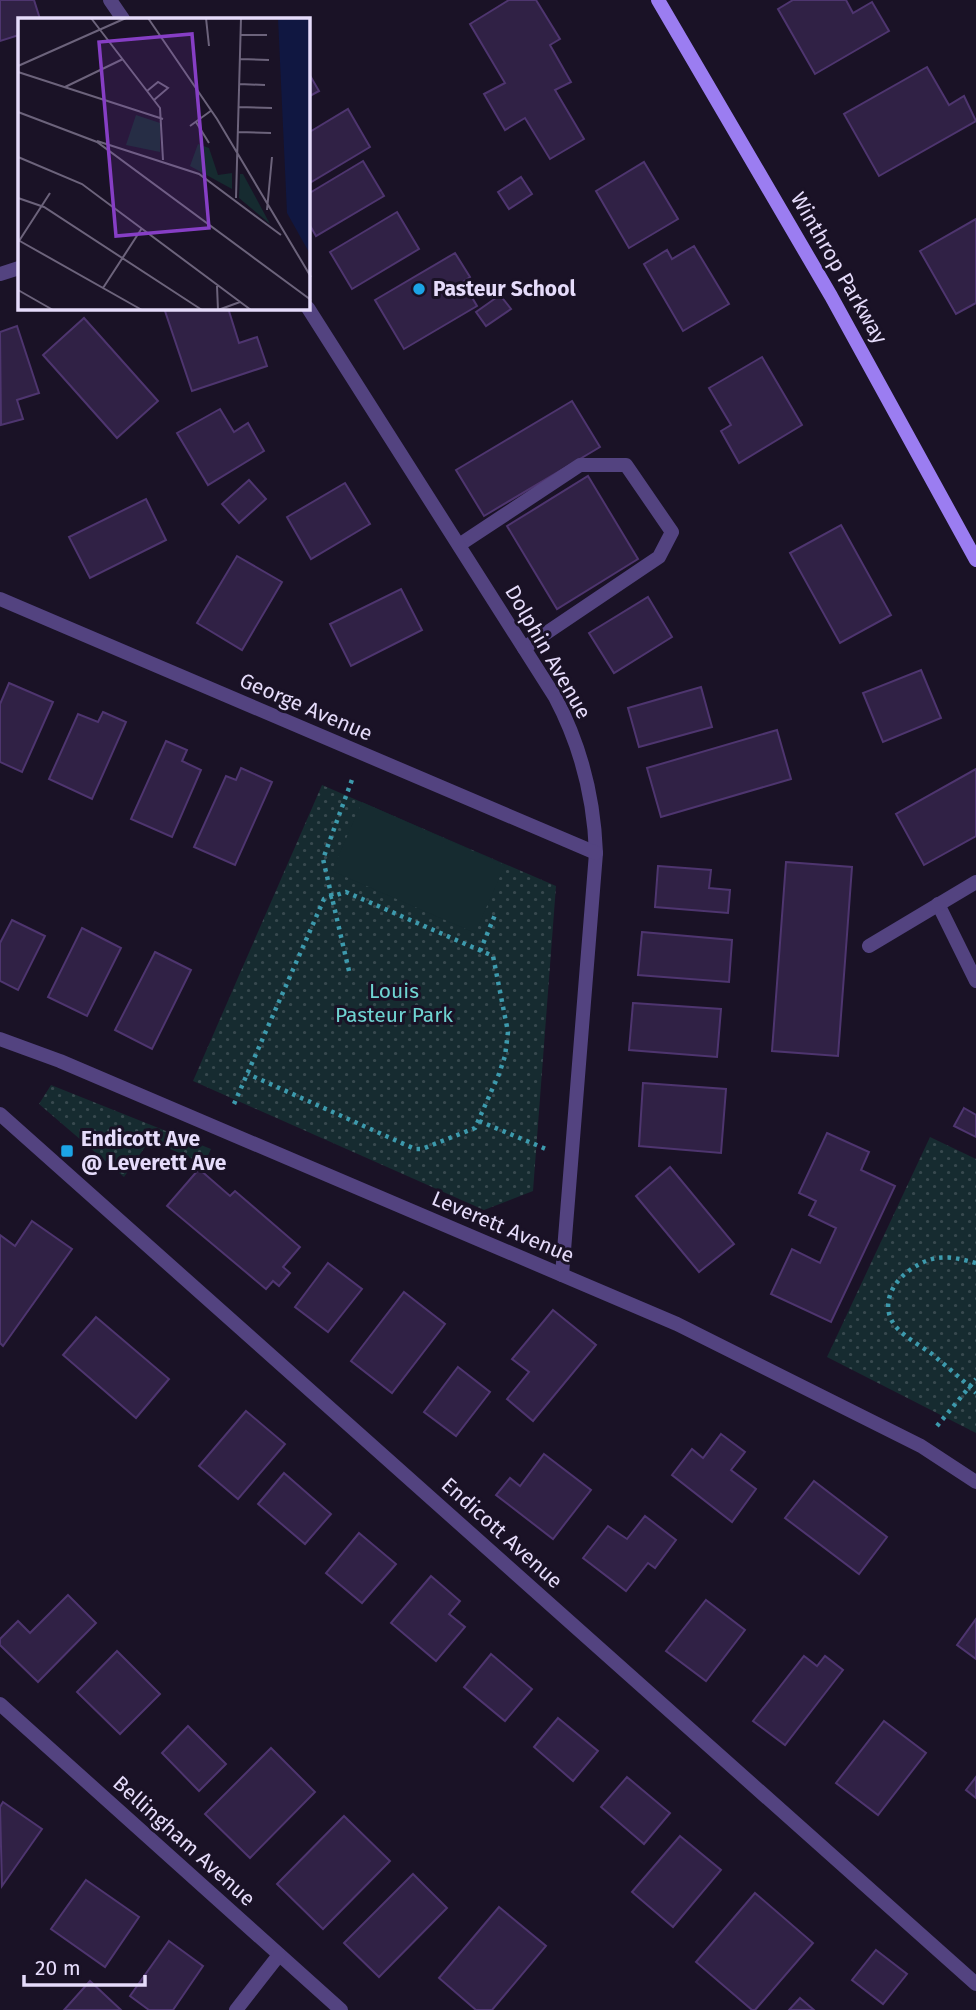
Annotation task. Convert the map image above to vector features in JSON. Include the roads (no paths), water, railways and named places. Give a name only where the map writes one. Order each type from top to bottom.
[{"type":"main road","name":"Winthrop Parkway","points":[[658,0],[825,284],[976,560]]},
{"type":"street","points":[[110,0],[122,18]]},
{"type":"street","points":[[0,274],[18,268]]},
{"type":"street","name":"Dolphin Avenue","points":[[309,310],[555,697],[573,735],[583,767],[591,802],[596,853],[562,1275]]},
{"type":"street","points":[[459,545],[580,465],[626,465],[672,532],[659,556],[524,648]]},
{"type":"street","name":"George Avenue","points":[[0,599],[596,853]]},
{"type":"street","points":[[869,946],[976,882]]},
{"type":"street","points":[[938,904],[976,981]]},
{"type":"street","name":"Leverett Avenue","points":[[0,1040],[73,1066],[677,1324],[920,1446],[976,1482]]},
{"type":"street","name":"Endicott Avenue","points":[[0,1114],[976,1984]]},
{"type":"street","name":"Bellingham Avenue","points":[[0,1704],[341,2010]]},
{"type":"street","points":[[236,2010],[279,1955]]},
{"type":"place","name":"Pasteur School","points":[[419,289]]},
{"type":"place","name":"Endicott Ave @ Leverett Ave","points":[[67,1151]]},
{"type":"park label","name":"Louis Pasteur Park","points":[[394,1003]]}]
